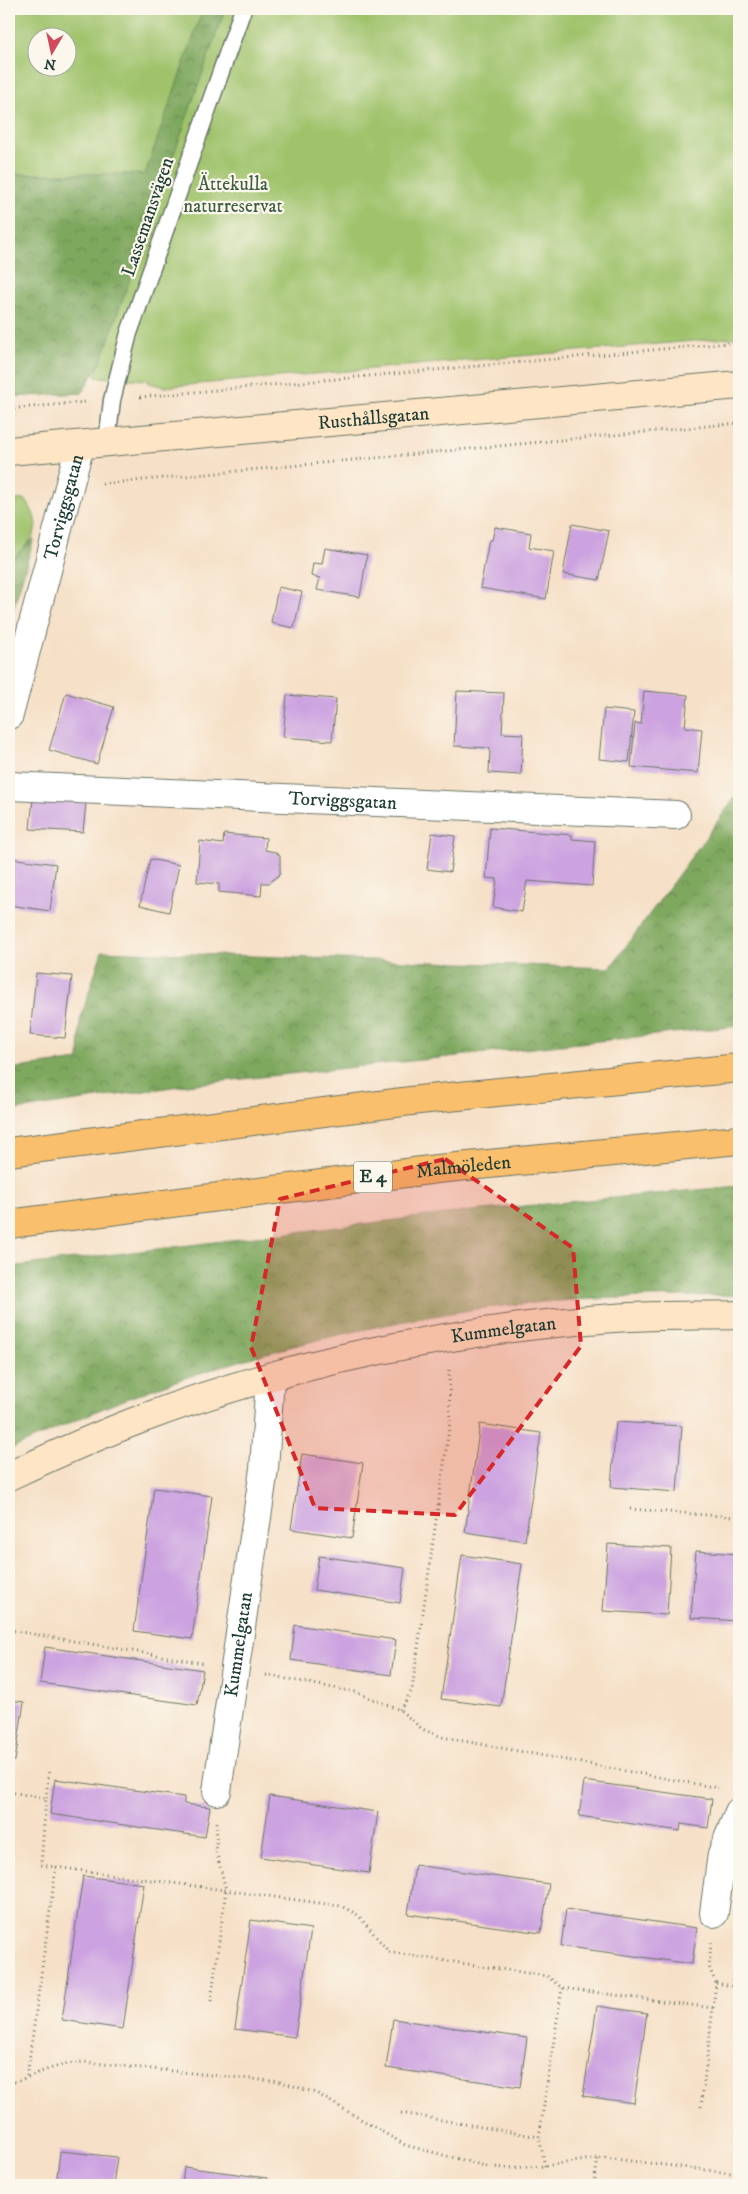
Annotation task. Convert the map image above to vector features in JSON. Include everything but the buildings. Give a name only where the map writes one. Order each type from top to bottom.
[{"type":"highway","points":[[9,1152],[419,1100],[739,1068]]},
{"type":"highway","name":"Malmöleden","points":[[9,1224],[437,1169],[739,1140]]},
{"type":"street","name":"Rusthållsgatan","points":[[9,451],[739,385]]},
{"type":"street","name":"Torviggsgatan","points":[[9,715],[80,444]]},
{"type":"street","name":"Torviggsgatan","points":[[9,786],[676,815]]},
{"type":"street","name":"Kummelgatan","points":[[9,1476],[142,1418],[270,1378],[390,1349],[506,1328],[615,1318],[739,1315]]},
{"type":"street","name":"Kummelgatan","points":[[218,1791],[264,1469],[270,1378]]},
{"type":"street","points":[[714,1913],[722,1854],[739,1812]]},
{"type":"lane","name":"Lassemansvägen","points":[[107,442],[112,400],[129,332],[243,9]]},
{"type":"path","points":[[9,409],[739,342]]},
{"type":"path","points":[[69,487],[739,423]]},
{"type":"path","points":[[400,1710],[412,1690],[450,1422],[448,1338]]},
{"type":"path","points":[[630,1509],[733,1517]]},
{"type":"path","points":[[9,1630],[236,1669],[356,1692],[400,1710],[422,1729],[442,1737],[723,1790]]},
{"type":"path","points":[[49,1769],[41,1865],[341,1906],[358,1915],[389,1952],[547,1976],[562,1988],[713,2008]]},
{"type":"path","points":[[211,2001],[226,1890],[216,1851],[218,1791]]},
{"type":"path","points":[[9,1792],[46,1798]]},
{"type":"path","points":[[27,2077],[56,1868]]},
{"type":"path","points":[[701,2107],[716,1983],[709,1967],[714,1913]]},
{"type":"path","points":[[732,1986],[739,1929]]},
{"type":"path","points":[[716,1983],[739,1987]]},
{"type":"path","points":[[546,2166],[539,2137],[562,1988]]},
{"type":"path","points":[[9,2084],[63,2064],[83,2062],[281,2082],[316,2093],[377,2130],[414,2148],[485,2166],[505,2168],[546,2166],[598,2158],[739,2174]]},
{"type":"path","points":[[401,2113],[539,2137]]},
{"type":"path","points":[[594,2185],[598,2158]]},
{"type":"highlighted area","points":[[445,1159],[573,1248],[581,1346],[455,1515],[315,1508],[251,1347],[280,1199]]},
{"type":"green space","name":"Ättekulla naturreservat","points":[[9,9],[739,9],[739,337],[164,387],[149,383],[148,380],[95,377],[110,335],[9,345]]},
{"type":"green space","points":[[203,9],[225,9],[101,361],[82,393],[9,397],[9,174],[145,174]]},
{"type":"green space","points":[[25,499],[32,510],[36,527],[30,541],[9,562],[9,501]]},
{"type":"green space","points":[[34,538],[9,624],[9,562]]},
{"type":"green space","points":[[739,792],[739,1026],[186,1085],[9,1111],[9,1069],[79,1060],[80,1021],[102,951],[610,968]]},
{"type":"green space","points":[[739,1186],[739,1295],[608,1298],[511,1305],[432,1316],[337,1335],[242,1360],[150,1390],[106,1407],[9,1450],[9,1267],[461,1212]]}]
